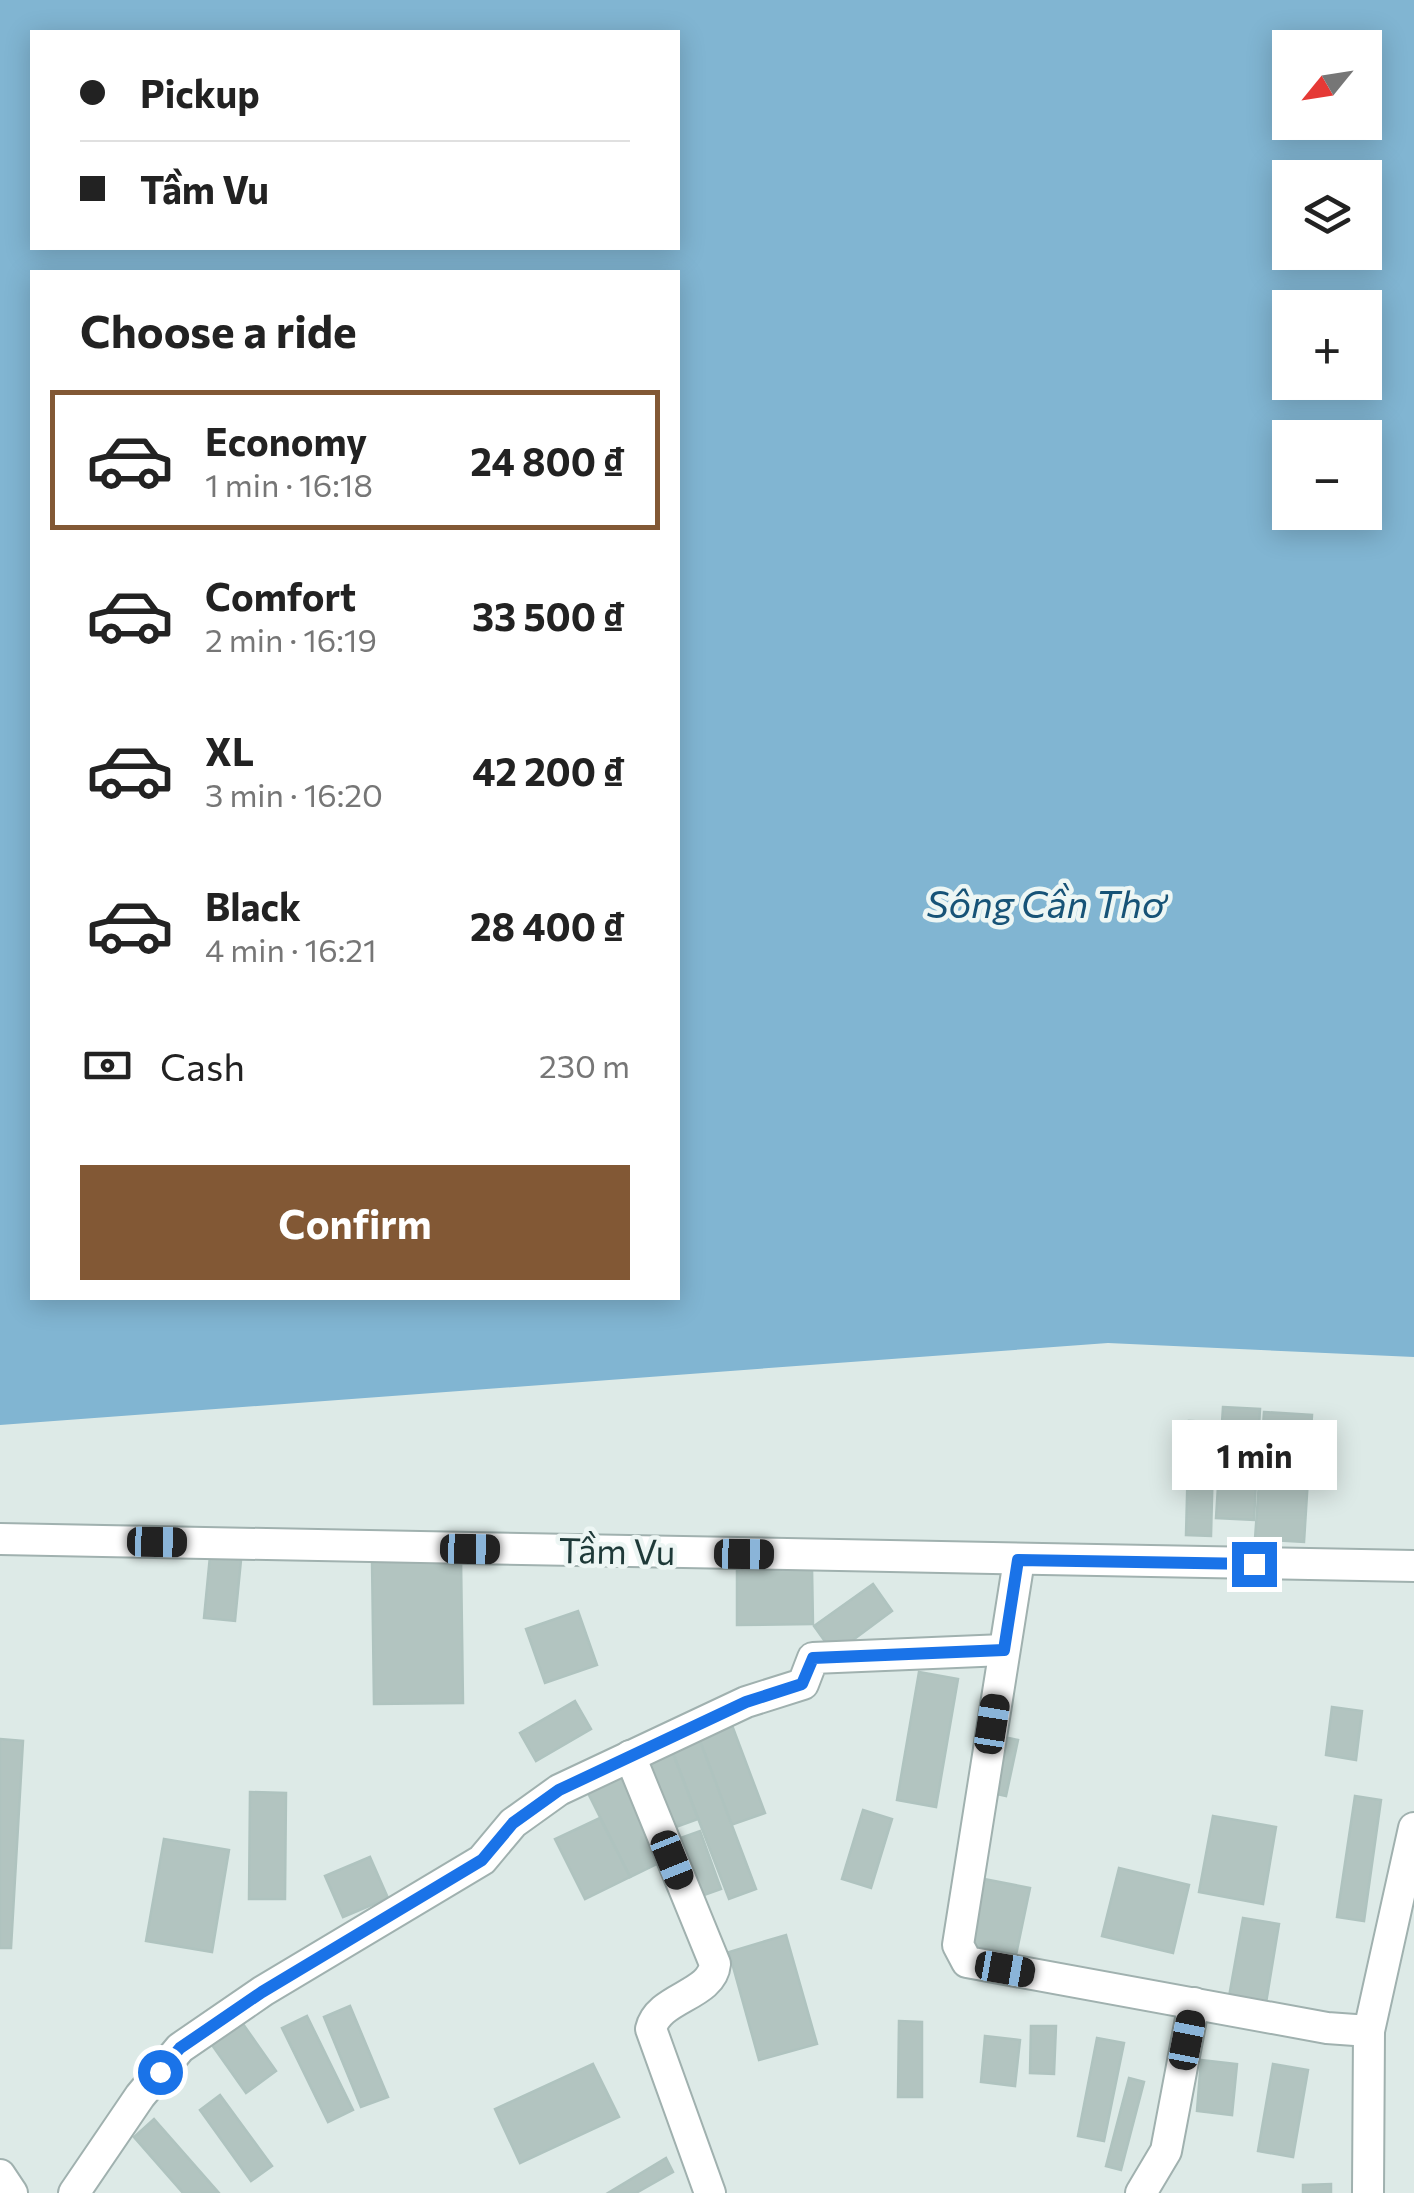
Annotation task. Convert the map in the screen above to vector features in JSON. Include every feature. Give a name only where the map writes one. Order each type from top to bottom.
[{"type":"street","name":"Tầm Vu","points":[[0,1539],[1414,1566]]},
{"type":"street","points":[[1018,1560],[958,1945],[967,1962],[1327,2028],[1369,2031]]},
{"type":"street","points":[[74,2193],[140,2096],[180,2048],[262,1992],[482,1860],[513,1823],[559,1790],[746,1702],[802,1684],[813,1658],[1004,1650]]},
{"type":"street","points":[[630,1756],[715,1964],[710,1978],[657,2014],[651,2029],[710,2193]]},
{"type":"street","points":[[1368,2193],[1369,2031],[1414,1828]]},
{"type":"street","points":[[1141,2193],[1166,2150],[1194,2003]]},
{"type":"street","points":[[0,2175],[12,2193]]},
{"type":"water","name":"Sông Cần Thơ","points":[[0,0],[1414,0],[1414,1357],[1108,1343],[0,1425]]},
{"type":"building","points":[[1223,1407],[1260,1409],[1254,1520],[1216,1518]]},
{"type":"building","points":[[1264,1412],[1312,1415],[1304,1542],[1255,1539]]},
{"type":"building","points":[[1189,1421],[1214,1422],[1211,1536],[1186,1535]]},
{"type":"building","points":[[210,1556],[241,1560],[235,1621],[204,1618]]},
{"type":"building","points":[[461,1559],[463,1703],[374,1704],[372,1560]]},
{"type":"building","points":[[812,1568],[813,1624],[737,1625],[737,1569]]},
{"type":"building","points":[[873,1584],[892,1611],[834,1654],[814,1626]]},
{"type":"building","points":[[578,1611],[597,1665],[545,1683],[526,1629]]},
{"type":"building","points":[[919,1672],[958,1679],[936,1807],[897,1800]]},
{"type":"building","points":[[575,1701],[591,1729],[536,1761],[520,1733]]},
{"type":"building","points":[[1332,1707],[1362,1711],[1356,1760],[1326,1755]]},
{"type":"building","points":[[730,1720],[765,1813],[731,1825],[697,1733]]},
{"type":"building","points":[[981,1732],[1018,1740],[1006,1796],[969,1788]]},
{"type":"building","points":[[697,1733],[756,1889],[729,1899],[669,1743]]},
{"type":"building","points":[[0,1739],[23,1741],[11,1948],[0,1948]]},
{"type":"building","points":[[669,1743],[698,1819],[668,1830],[639,1754]]},
{"type":"building","points":[[617,1769],[663,1861],[630,1877],[584,1785]]},
{"type":"building","points":[[250,1792],[286,1793],[285,1899],[249,1899]]},
{"type":"building","points":[[1355,1796],[1381,1800],[1364,1921],[1337,1917]]},
{"type":"building","points":[[863,1810],[892,1819],[871,1888],[842,1879]]},
{"type":"building","points":[[1213,1816],[1276,1827],[1263,1904],[1199,1892]]},
{"type":"building","points":[[600,1818],[630,1877],[585,1899],[555,1839]]},
{"type":"building","points":[[700,1831],[721,1889],[693,1899],[672,1841]]},
{"type":"building","points":[[164,1839],[229,1850],[212,1952],[146,1941]]},
{"type":"building","points":[[370,1857],[388,1898],[343,1917],[325,1876]]},
{"type":"building","points":[[1119,1868],[1189,1885],[1173,1953],[1102,1936]]},
{"type":"building","points":[[979,1878],[1030,1888],[1016,1955],[965,1944]]},
{"type":"building","points":[[1243,1918],[1279,1924],[1264,2015],[1227,2008]]},
{"type":"building","points":[[786,1935],[817,2044],[759,2060],[729,1952]]},
{"type":"building","points":[[350,2006],[388,2097],[361,2107],[324,2017]]},
{"type":"building","points":[[236,2014],[276,2071],[246,2093],[205,2035]]},
{"type":"building","points":[[307,2016],[353,2110],[328,2122],[282,2028]]},
{"type":"building","points":[[899,2021],[922,2022],[922,2097],[898,2097]]},
{"type":"building","points":[[1031,2026],[1056,2026],[1054,2074],[1030,2073]]},
{"type":"building","points":[[985,2036],[1020,2040],[1015,2086],[981,2082]]},
{"type":"building","points":[[1097,2038],[1124,2043],[1104,2141],[1078,2136]]},
{"type":"building","points":[[1201,2060],[1237,2064],[1232,2115],[1197,2111]]},
{"type":"building","points":[[593,2064],[619,2117],[520,2163],[495,2109]]},
{"type":"building","points":[[1273,2064],[1308,2070],[1293,2157],[1258,2151]]},
{"type":"building","points":[[1129,2078],[1144,2082],[1121,2170],[1106,2166]]},
{"type":"building","points":[[220,2095],[272,2166],[251,2181],[200,2110]]},
{"type":"building","points":[[154,2119],[219,2193],[183,2193],[134,2137]]},
{"type":"building","points":[[666,2158],[673,2172],[636,2193],[608,2193]]},
{"type":"building","points":[[1331,2184],[1331,2193],[1303,2193],[1303,2185]]},
{"type":"route","points":[[160,2072],[180,2048],[262,1992],[482,1860],[513,1823],[559,1790],[746,1702],[802,1684],[813,1658],[1004,1650],[1018,1560],[1254,1564]]}]
